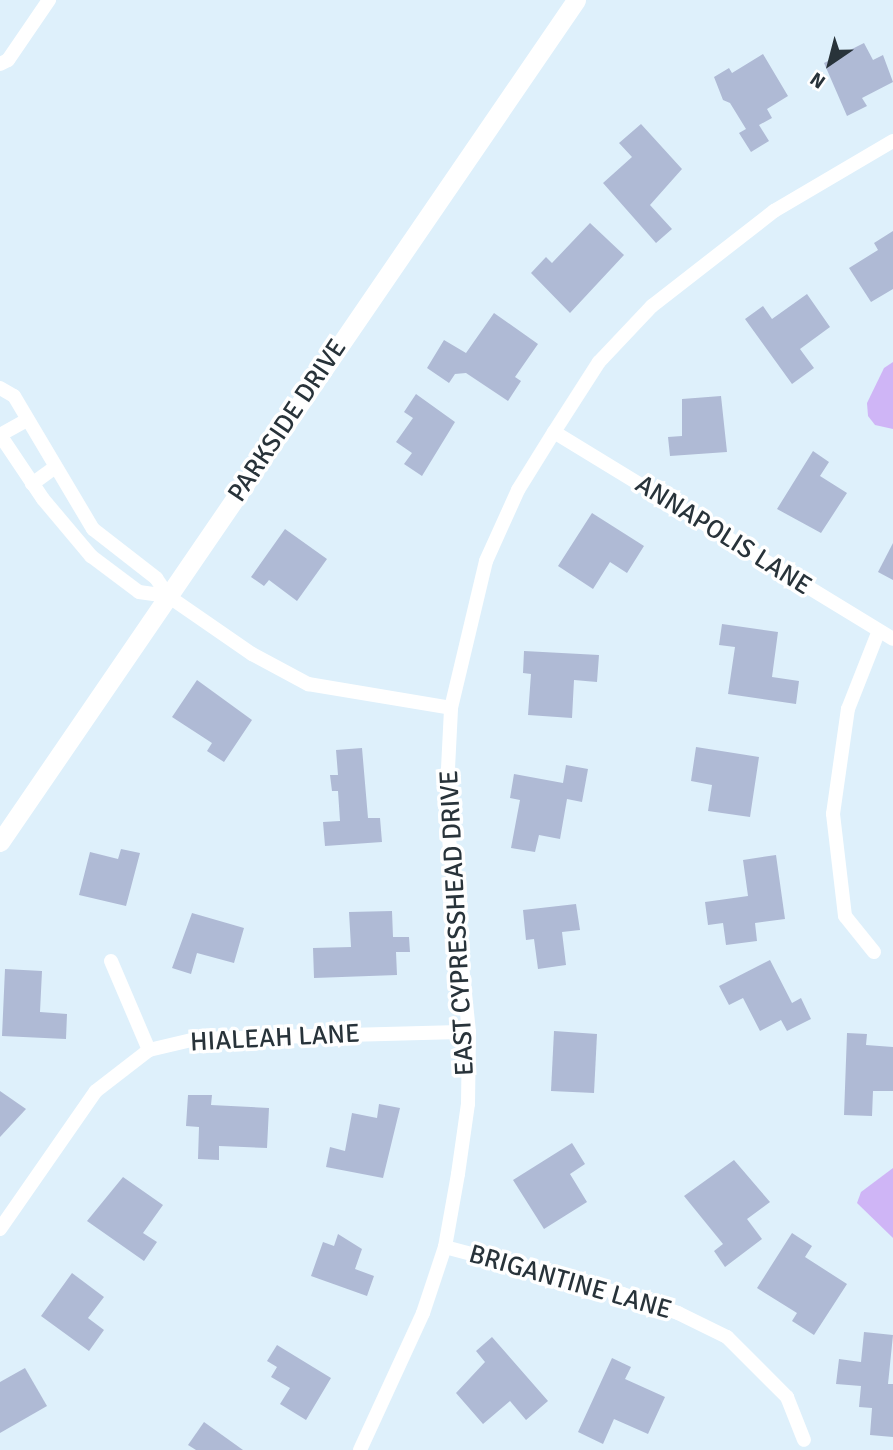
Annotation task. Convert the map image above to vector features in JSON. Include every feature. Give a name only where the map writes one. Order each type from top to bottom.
[{"type":"street","points":[[0,64],[8,60],[49,0]]},
{"type":"street","name":"PARKSIDE DRIVE","points":[[0,842],[576,0]]},
{"type":"street","name":"EAST CYPRESSHEAD DRIVE","points":[[360,1450],[391,1392],[445,1247],[468,1104],[469,1032],[446,808],[451,708],[486,561],[518,489],[599,362],[652,306],[774,211],[893,141]]},
{"type":"street","points":[[0,388],[14,396],[54,468],[93,529],[156,578],[168,596],[252,654],[308,684],[451,708]]},
{"type":"street","points":[[27,420],[0,435],[32,484],[91,556],[139,593],[168,596]]},
{"type":"street","name":"ANNAPOLIS LANE","points":[[554,432],[878,633],[893,639]]},
{"type":"street","points":[[32,484],[54,468]]},
{"type":"street","points":[[874,952],[845,916],[833,814],[848,709],[878,633]]},
{"type":"street","points":[[111,961],[149,1050]]},
{"type":"street","name":"HIALEAH LANE","points":[[0,1229],[96,1091],[149,1050],[196,1039],[469,1032]]},
{"type":"street","name":"BRIGANTINE LANE","points":[[445,1247],[623,1294],[678,1313],[727,1337],[787,1397],[804,1440]]},
{"type":"shaded area","points":[[893,362],[893,429],[875,425],[868,416],[867,403],[884,368]]},
{"type":"shaded area","points":[[893,1168],[893,1238],[857,1203],[861,1192]]},
{"type":"building","points":[[864,43],[873,60],[883,55],[893,82],[862,98],[867,106],[847,116],[824,63]]},
{"type":"building","points":[[763,54],[788,96],[767,109],[772,118],[759,125],[769,141],[751,152],[739,133],[746,129],[730,103],[723,100],[714,77],[729,68],[732,73]]},
{"type":"building","points":[[641,124],[682,169],[650,205],[672,229],[656,243],[603,183],[632,157],[619,143]]},
{"type":"building","points":[[590,223],[624,255],[570,313],[531,273],[546,257],[552,263]]},
{"type":"building","points":[[893,231],[893,289],[871,302],[849,268],[878,250],[874,243]]},
{"type":"building","points":[[807,294],[830,327],[800,349],[814,368],[792,384],[745,319],[763,306],[772,319]]},
{"type":"building","points":[[494,313],[538,344],[515,377],[521,381],[508,401],[466,373],[455,374],[449,383],[427,368],[444,340],[466,353]]},
{"type":"building","points":[[416,394],[455,422],[422,476],[404,464],[412,453],[396,442],[413,418],[404,412]]},
{"type":"building","points":[[721,396],[727,452],[670,456],[668,437],[682,436],[682,399]]},
{"type":"building","points":[[813,451],[829,462],[820,476],[847,493],[821,533],[777,509]]},
{"type":"building","points":[[592,513],[644,546],[627,573],[610,562],[593,589],[558,566]]},
{"type":"building","points":[[285,529],[327,559],[297,601],[269,580],[264,586],[251,577]]},
{"type":"building","points":[[893,543],[893,580],[878,572]]},
{"type":"building","points":[[722,624],[778,632],[772,677],[799,681],[796,704],[728,694],[735,647],[719,645]]},
{"type":"building","points":[[524,651],[599,655],[597,682],[574,680],[572,718],[528,715],[531,674],[523,673]]},
{"type":"building","points":[[197,680],[252,720],[224,762],[207,751],[212,743],[172,717]]},
{"type":"building","points":[[696,747],[759,757],[750,817],[708,811],[712,785],[691,781]]},
{"type":"building","points":[[362,748],[368,818],[380,818],[382,842],[325,846],[323,822],[340,821],[338,791],[332,791],[330,775],[338,775],[336,750]]},
{"type":"building","points":[[566,765],[588,769],[582,802],[567,799],[560,839],[539,835],[535,852],[511,848],[520,800],[510,798],[514,774],[563,783]]},
{"type":"building","points":[[121,849],[140,853],[126,906],[79,895],[90,852],[118,859]]},
{"type":"building","points":[[776,855],[785,919],[755,923],[757,941],[726,945],[723,923],[708,925],[705,902],[748,896],[743,860]]},
{"type":"building","points":[[576,904],[580,930],[562,932],[566,965],[538,969],[534,939],[526,940],[523,910]]},
{"type":"building","points":[[392,911],[393,937],[409,937],[410,952],[396,952],[397,975],[314,978],[313,948],[351,947],[349,912]]},
{"type":"building","points":[[192,913],[244,928],[234,963],[197,953],[191,974],[172,968]]},
{"type":"building","points":[[770,960],[792,1003],[801,998],[811,1019],[787,1031],[781,1020],[760,1031],[743,998],[729,1005],[719,986]]},
{"type":"building","points":[[5,969],[42,971],[40,1012],[67,1014],[66,1039],[2,1036]]},
{"type":"building","points":[[554,1031],[597,1034],[594,1093],[551,1091]]},
{"type":"building","points":[[847,1033],[867,1034],[866,1045],[893,1047],[893,1091],[873,1091],[872,1116],[844,1115]]},
{"type":"building","points":[[0,1091],[26,1109],[0,1137]]},
{"type":"building","points":[[188,1095],[212,1095],[211,1105],[269,1108],[267,1148],[219,1146],[219,1160],[198,1159],[199,1127],[186,1126]]},
{"type":"building","points":[[379,1104],[400,1108],[383,1178],[326,1167],[330,1147],[345,1151],[352,1113],[377,1118]]},
{"type":"building","points":[[572,1143],[585,1164],[570,1174],[587,1202],[544,1229],[513,1180]]},
{"type":"building","points":[[734,1160],[770,1202],[747,1219],[762,1239],[725,1267],[714,1251],[723,1244],[684,1196]]},
{"type":"building","points":[[123,1177],[163,1205],[143,1233],[157,1242],[144,1261],[87,1221]]},
{"type":"building","points":[[792,1233],[812,1246],[805,1257],[847,1284],[814,1335],[792,1321],[797,1313],[757,1288]]},
{"type":"building","points":[[338,1234],[362,1249],[355,1269],[374,1276],[367,1296],[311,1276],[323,1242],[334,1246]]},
{"type":"building","points":[[72,1273],[104,1297],[88,1318],[104,1330],[89,1351],[41,1316]]},
{"type":"building","points":[[864,1332],[893,1335],[888,1384],[893,1384],[893,1437],[870,1435],[872,1408],[859,1407],[861,1386],[836,1384],[839,1359],[861,1362]]},
{"type":"building","points":[[492,1337],[548,1401],[526,1420],[510,1401],[483,1424],[456,1393],[485,1362],[476,1351]]},
{"type":"building","points":[[277,1345],[331,1378],[306,1420],[280,1404],[290,1388],[271,1377],[277,1367],[267,1361]]},
{"type":"building","points":[[612,1358],[631,1367],[625,1379],[665,1397],[648,1434],[614,1419],[603,1444],[578,1432]]},
{"type":"building","points":[[25,1368],[47,1406],[0,1433],[0,1382]]},
{"type":"building","points":[[204,1422],[243,1450],[196,1450],[188,1445]]}]
